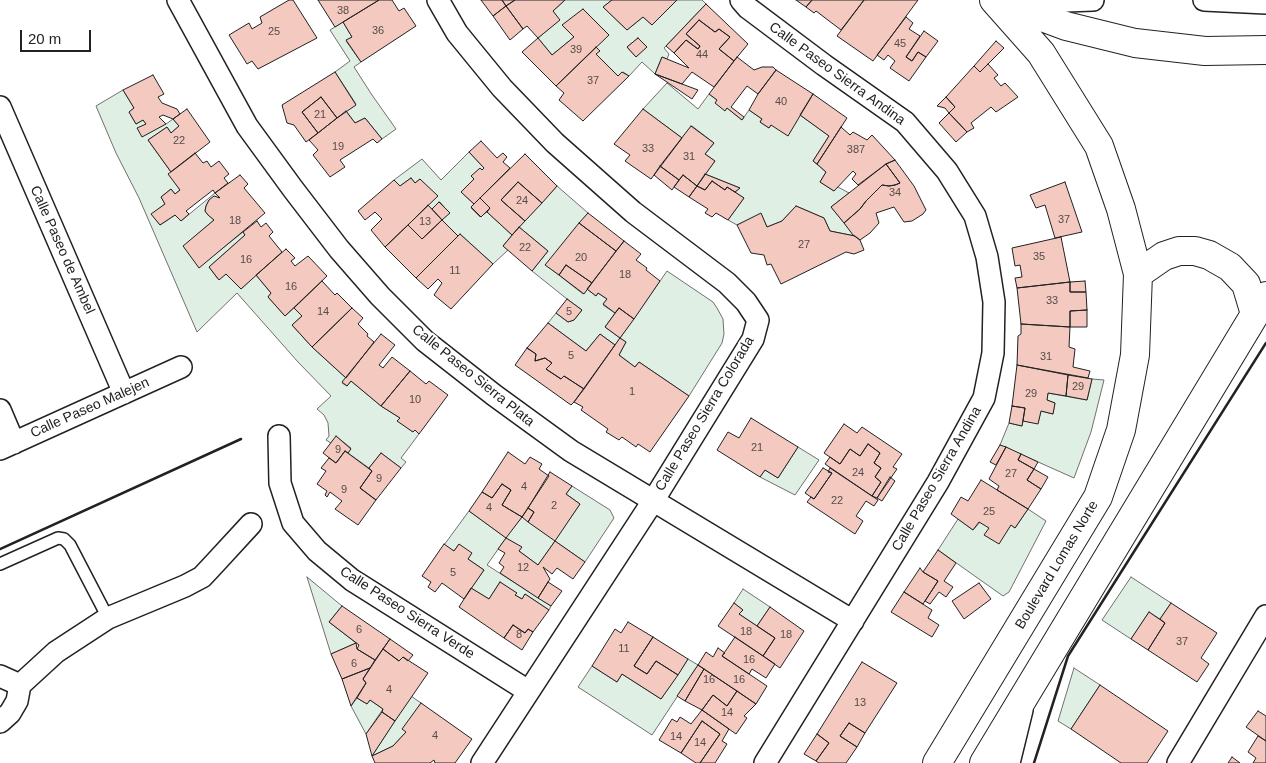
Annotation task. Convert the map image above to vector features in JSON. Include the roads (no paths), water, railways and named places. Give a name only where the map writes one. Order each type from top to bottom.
[{"type":"street","name":"Calle Paseo Sierra Plata","points":[[178,0],[247,126],[339,249],[380,296],[425,341],[494,396],[571,452],[853,621]]},
{"type":"street","name":"Calle Paseo Sierra Colorada","points":[[438,0],[457,33],[496,81],[555,143],[633,212],[727,283],[746,302],[758,320],[753,339],[653,501],[482,763]]},
{"type":"street","name":"Calle Paseo Sierra Andina","points":[[741,0],[748,8],[824,65],[905,122],[947,171],[975,216],[987,257],[994,302],[993,352],[984,398],[938,482],[765,763]]},
{"type":"street","points":[[1000,1],[1092,0]]},
{"type":"street","points":[[1204,0],[1252,1]]},
{"type":"street","points":[[1000,1],[1066,26],[1135,43],[1205,51],[1266,50]]},
{"type":"street","name":"Boulevard Lomas Norte","points":[[937,763],[1098,497],[1120,430],[1135,355],[1138,274],[1099,146],[1041,53],[1000,1]]},
{"type":"street","name":"Calle Paseo de Ambel","points":[[0,107],[124,393]]},
{"type":"street","points":[[984,763],[1261,305],[1246,284],[1230,267],[1209,255],[1179,251],[1164,256],[1138,274]]},
{"type":"street","name":"Calle Paseo Malejen","points":[[7,446],[181,367]]},
{"type":"street","points":[[0,410],[7,446]]},
{"type":"street","name":"Calle Paseo Sierra Verde","points":[[279,436],[280,483],[282,491],[293,523],[317,551],[352,580],[528,691]]},
{"type":"street","points":[[0,722],[10,713],[17,701],[20,685],[56,652],[108,618],[202,577],[251,524]]},
{"type":"street","points":[[1178,763],[1266,616]]},
{"type":"street","points":[[0,676],[20,685]]},
{"type":"street","points":[[1009,763],[1027,693]]},
{"type":"lane","points":[[0,564],[58,538],[64,539],[70,545],[108,618]]}]
